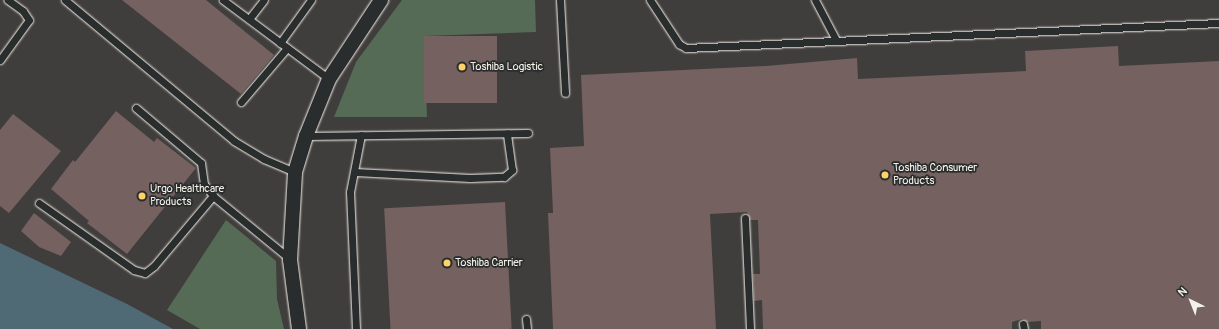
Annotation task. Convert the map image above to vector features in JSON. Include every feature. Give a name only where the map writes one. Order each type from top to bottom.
[{"type":"street","points":[[299,329],[290,260],[295,172],[306,136],[329,79],[381,0]]},
{"type":"lane","points":[[0,60],[29,20],[23,11],[8,0]]},
{"type":"lane","points":[[65,0],[234,141],[264,159],[295,172]]},
{"type":"lane","points":[[223,0],[329,79]]},
{"type":"lane","points":[[249,19],[264,0]]},
{"type":"lane","points":[[280,43],[311,0]]},
{"type":"lane","points":[[560,0],[565,93]]},
{"type":"lane","points":[[650,0],[679,44],[686,48],[1219,22]]},
{"type":"lane","points":[[814,0],[836,40]]},
{"type":"lane","points":[[241,102],[287,48]]},
{"type":"lane","points":[[136,108],[201,163],[204,184],[213,196],[290,260]]},
{"type":"lane","points":[[306,136],[528,133]]},
{"type":"lane","points":[[355,172],[470,178],[504,177],[512,170],[507,134]]},
{"type":"lane","points":[[356,329],[350,192],[361,135]]},
{"type":"lane","points":[[39,202],[134,270],[145,272],[213,196]]},
{"type":"lane","points":[[745,218],[750,329]]},
{"type":"lane","points":[[526,319],[527,329]]},
{"type":"shaded area","points":[[0,0],[1219,0],[1219,329],[0,329]]},
{"type":"green space","points":[[402,0],[535,0],[536,32],[424,36],[427,117],[334,117],[356,62]]},
{"type":"green space","points":[[226,220],[276,261],[277,299],[284,329],[200,329],[167,310]]},
{"type":"water","points":[[0,243],[127,304],[173,329],[0,329]]},
{"type":"building","points":[[122,0],[206,0],[274,55],[241,94]]},
{"type":"building","name":"Toshiba Logistic","points":[[424,36],[497,36],[497,103],[424,103]]},
{"type":"building","name":"Toshiba Consumer Products","points":[[1118,46],[1119,66],[1219,61],[1219,329],[1041,329],[1041,321],[1027,322],[1022,319],[1012,322],[1012,329],[763,329],[762,300],[754,301],[753,274],[760,274],[758,220],[750,220],[747,212],[710,214],[716,329],[553,329],[548,213],[553,213],[550,148],[584,146],[581,75],[766,66],[857,58],[858,79],[1026,71],[1025,51]]},
{"type":"building","points":[[116,111],[154,142],[157,138],[196,168],[127,254],[87,223],[89,221],[51,189],[73,160],[75,162]]},
{"type":"building","points":[[13,114],[61,151],[9,213],[0,206],[0,130]]},
{"type":"building","name":"Toshiba Carrier","points":[[505,202],[512,329],[390,329],[384,208]]},
{"type":"building","points":[[34,213],[71,242],[61,256],[39,247],[21,231]]},
{"type":"place","name":"Toshiba Logistic","points":[[462,67]]},
{"type":"place","name":"Toshiba Consumer Products","points":[[885,175]]},
{"type":"place","name":"Urgo Healthcare Products","points":[[142,196]]},
{"type":"place","name":"Toshiba Carrier","points":[[447,263]]}]
